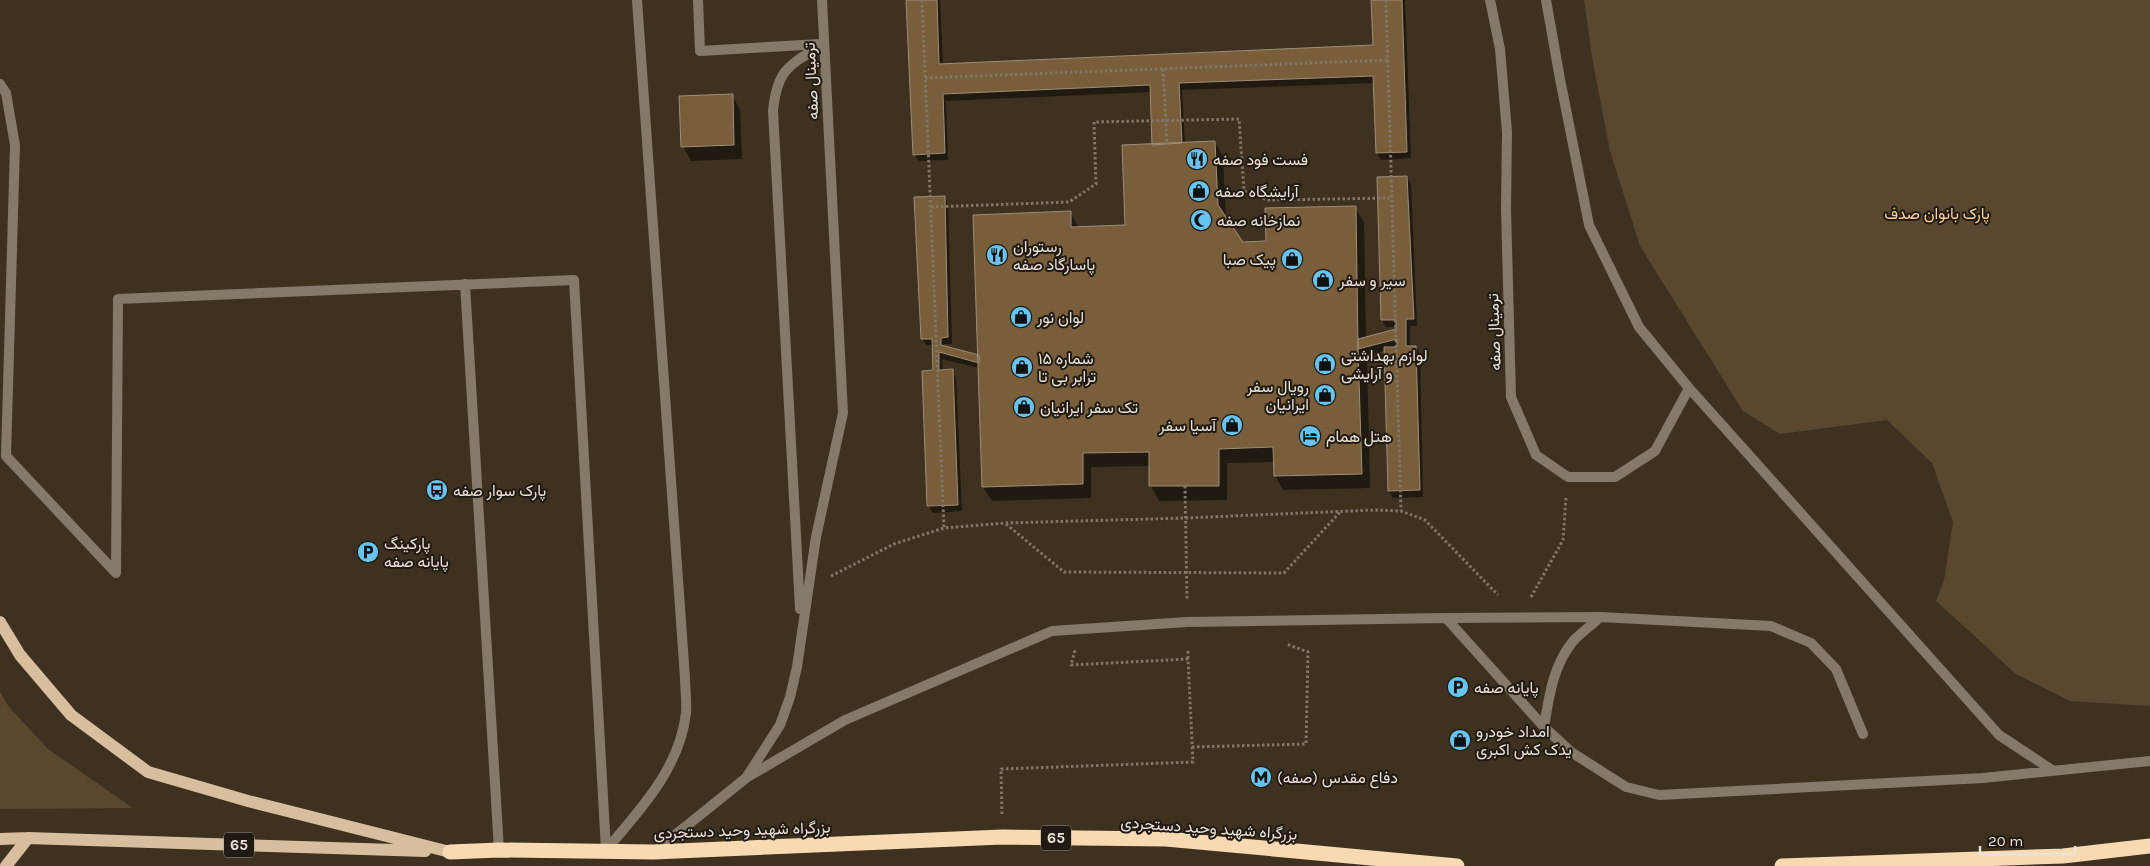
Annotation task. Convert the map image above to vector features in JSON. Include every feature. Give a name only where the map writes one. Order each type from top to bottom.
[{"type":"highway","name":"بزرگراه شهید وحید دستجردی","points":[[450,852],[499,850],[654,852],[1002,837],[1166,839],[1457,866]]},
{"type":"highway","points":[[1782,866],[2063,856],[2150,846]]},
{"type":"main road","points":[[0,622],[20,655],[71,715],[148,772],[248,801],[450,852]]},
{"type":"main road","points":[[6,866],[28,838]]},
{"type":"main road","name":"بزرگراه شهید وحید دستجردی","points":[[28,838],[450,852]]},
{"type":"main road","name":"65","points":[[0,839],[28,838]]},
{"type":"street","points":[[606,850],[658,787],[677,749],[686,713],[637,0]]},
{"type":"street","points":[[698,0],[700,51],[824,44]]},
{"type":"street","name":"ترمینال صفه","points":[[801,631],[816,537],[844,413],[822,0]]},
{"type":"street","name":"ترمینال صفه","points":[[1490,0],[1500,49],[1506,132],[1511,397],[1536,455],[1568,477]]},
{"type":"street","points":[[1546,0],[1589,225],[1639,327],[1689,388],[1999,735],[2052,770]]},
{"type":"street","points":[[746,778],[780,725],[790,697],[797,667],[801,631],[773,111],[775,90],[783,73],[797,60],[824,44]]},
{"type":"street","points":[[0,84],[6,92],[15,145],[6,456],[116,573],[118,299],[574,280],[606,850]]},
{"type":"street","points":[[465,284],[499,850]]},
{"type":"street","points":[[1568,477],[1615,477],[1655,451],[1689,388]]},
{"type":"street","points":[[1544,727],[1550,688],[1559,663],[1574,641],[1600,617]]},
{"type":"street","points":[[654,852],[746,778],[844,720],[1052,631],[1186,622],[1446,618],[1600,617],[1772,626],[1811,643],[1836,669],[1863,734]]},
{"type":"street","points":[[1446,618],[1544,727],[1570,752],[1626,787],[1659,795],[1983,778],[2150,761]]},
{"type":"path","points":[[922,0],[944,528]]},
{"type":"path","points":[[1386,0],[1401,511]]},
{"type":"path","points":[[925,78],[1388,60]]},
{"type":"path","points":[[1163,69],[1167,144]]},
{"type":"path","points":[[930,207],[1069,202],[1096,184],[1094,122],[1239,119],[1244,191],[1267,200],[1392,198]]},
{"type":"path","points":[[807,589],[894,544],[944,528],[1006,523],[1341,511],[1401,511],[1425,520],[1519,618],[1563,540],[1568,477]]},
{"type":"path","points":[[1185,486],[1186,622]]},
{"type":"path","points":[[1006,523],[1064,572],[1284,573],[1341,511]]},
{"type":"path","points":[[1192,747],[1306,744],[1308,652],[1282,642]]},
{"type":"path","points":[[1075,649],[1071,666],[1188,659]]},
{"type":"path","points":[[1002,837],[1001,769],[1193,762],[1188,651]]},
{"type":"green space","name":"پارک بانوان صدف","points":[[1584,0],[2150,0],[2150,706],[2070,701],[2016,674],[1936,601],[1944,580],[1953,522],[1932,463],[1887,420],[1780,434],[1743,411],[1640,246],[1610,151],[1593,63]]},
{"type":"green space","points":[[0,692],[9,707],[48,749],[133,808],[0,809]]},
{"type":"building","points":[[906,0],[937,0],[939,64],[1373,45],[1371,0],[1402,0],[1407,152],[1376,153],[1373,76],[1179,83],[1182,143],[1152,145],[1150,85],[943,94],[945,153],[913,155]]},
{"type":"building","points":[[733,94],[734,145],[681,147],[679,96]]},
{"type":"building","points":[[1215,141],[1218,205],[1243,242],[1266,241],[1265,208],[1356,206],[1362,474],[1274,476],[1273,447],[1219,449],[1219,486],[1149,486],[1149,452],[1083,453],[1083,484],[982,487],[973,215],[1071,211],[1071,227],[1125,225],[1122,145]]},
{"type":"building","points":[[1407,176],[1414,319],[1406,319],[1406,346],[1416,346],[1420,490],[1388,491],[1384,347],[1397,347],[1397,339],[1358,349],[1358,339],[1396,329],[1396,320],[1381,320],[1377,177]]},
{"type":"building","points":[[945,196],[948,337],[941,338],[941,345],[979,355],[979,363],[939,352],[939,370],[953,369],[958,505],[927,506],[922,371],[933,370],[932,339],[921,339],[914,197]]},
{"type":"place","name":"فست فود صفه","points":[[1197,159]]},
{"type":"place","name":"آرایشگاه صفه","points":[[1199,191]]},
{"type":"place","name":"نمازخانه صفه","points":[[1201,220]]},
{"type":"place","name":"رستوران پاسارگاد صفه","points":[[997,255]]},
{"type":"place","name":"پیک صبا","points":[[1292,259]]},
{"type":"place","name":"سیر و سفر","points":[[1323,280]]},
{"type":"place","name":"لوان نور","points":[[1021,317]]},
{"type":"place","name":"لوازم بهداشتی و آرایشی","points":[[1325,364]]},
{"type":"place","name":"شماره ۱۵ ترابر بی تا","points":[[1022,367]]},
{"type":"place","name":"رویال سفر ایرانیان","points":[[1325,395]]},
{"type":"place","name":"تک سفر ایرانیان","points":[[1024,407]]},
{"type":"place","name":"آسیا سفر","points":[[1232,425]]},
{"type":"place","name":"هتل همام","points":[[1310,436]]},
{"type":"place","name":"پارک سوار صفه","points":[[437,490]]},
{"type":"place","name":"پارکینگ پایانه صفه","points":[[368,552]]},
{"type":"place","name":"پایانه صفه","points":[[1458,687]]},
{"type":"place","name":"امداد خودرو یدک کش اکبری","points":[[1460,740]]},
{"type":"place","name":"دفاع مقدس (صفه)","points":[[1261,777]]}]
